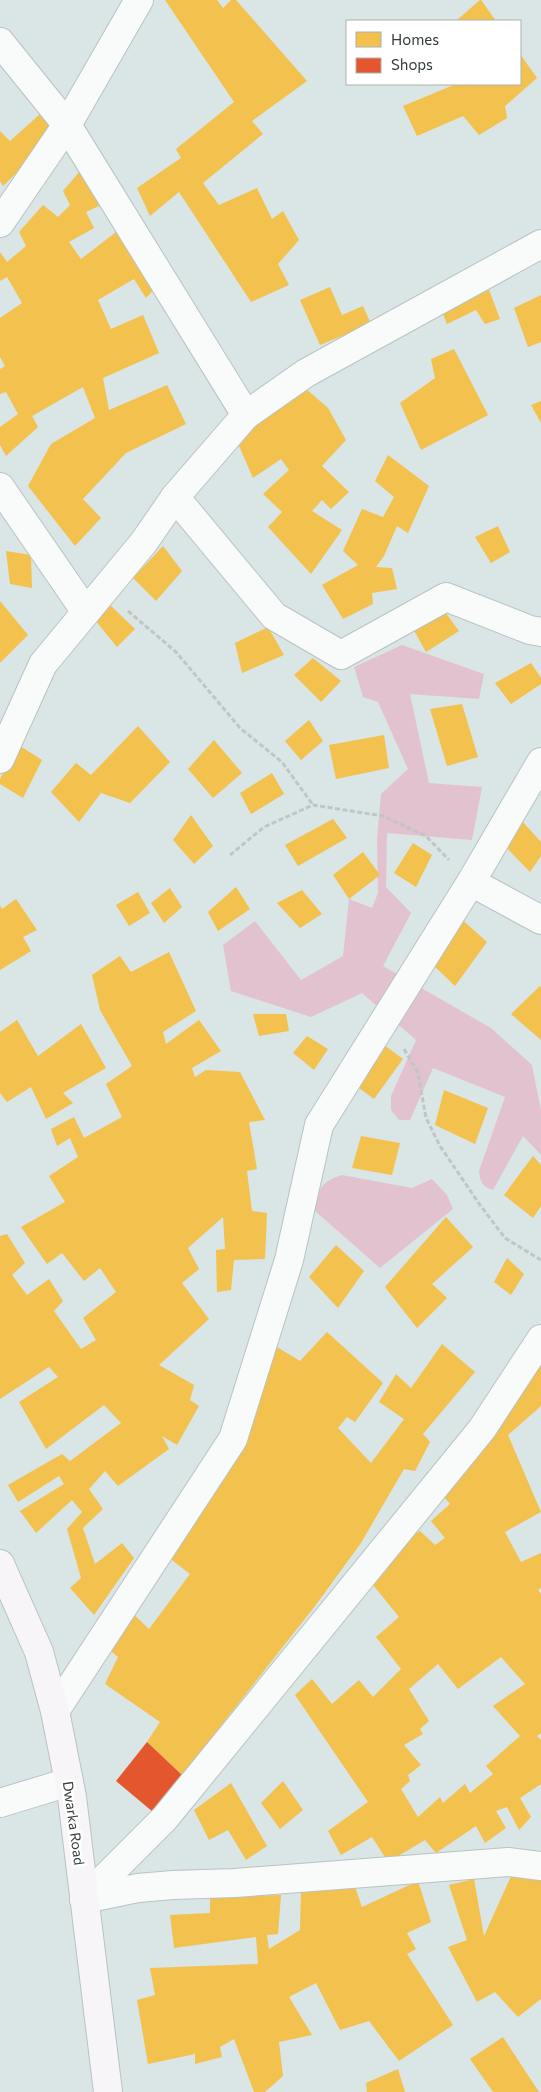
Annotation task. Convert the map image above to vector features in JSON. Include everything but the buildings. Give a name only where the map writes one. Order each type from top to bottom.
[{"type":"street","points":[[0,223],[67,125],[139,0]]},
{"type":"street","points":[[0,42],[67,125],[246,415]]},
{"type":"street","points":[[0,759],[42,664],[144,542],[175,498],[246,415],[306,374],[541,244]]},
{"type":"street","points":[[0,487],[91,606]]},
{"type":"street","points":[[175,498],[274,616],[341,655],[446,597],[530,630],[541,632]]},
{"type":"street","points":[[55,1711],[233,1439],[289,1260],[319,1125],[471,882],[541,762]]},
{"type":"street","points":[[471,882],[541,920]]},
{"type":"street","points":[[84,1899],[165,1818],[482,1429],[541,1339]]},
{"type":"street","name":"Dwarka Road","points":[[0,1564],[38,1652],[55,1711],[69,1782],[108,2092]]},
{"type":"street","points":[[0,1803],[69,1782]]},
{"type":"street","points":[[84,1899],[138,1888],[172,1884],[236,1883],[508,1862],[541,1866]]},
{"type":"path","points":[[91,606],[128,611],[176,652],[240,728],[282,762],[313,804]]},
{"type":"path","points":[[230,855],[264,827],[313,804],[383,816],[426,836],[471,882]]},
{"type":"path","points":[[386,1018],[418,1073],[426,1118],[440,1146],[480,1206],[506,1238],[541,1260]]},
{"type":"shaded area","points":[[402,645],[484,674],[479,699],[410,694],[429,783],[482,787],[472,840],[387,833],[386,887],[411,913],[383,966],[491,1028],[532,1065],[541,1110],[541,1155],[523,1136],[493,1190],[482,1183],[479,1171],[505,1097],[433,1068],[410,1120],[399,1120],[391,1110],[391,1096],[416,1040],[362,993],[311,1017],[231,991],[223,945],[255,921],[301,980],[343,956],[349,899],[372,908],[378,893],[377,840],[381,794],[408,769],[378,702],[363,697],[354,667]]},
{"type":"shaded area","points":[[342,1175],[412,1188],[432,1179],[447,1195],[453,1209],[380,1268],[314,1210],[322,1187],[329,1180]]}]
